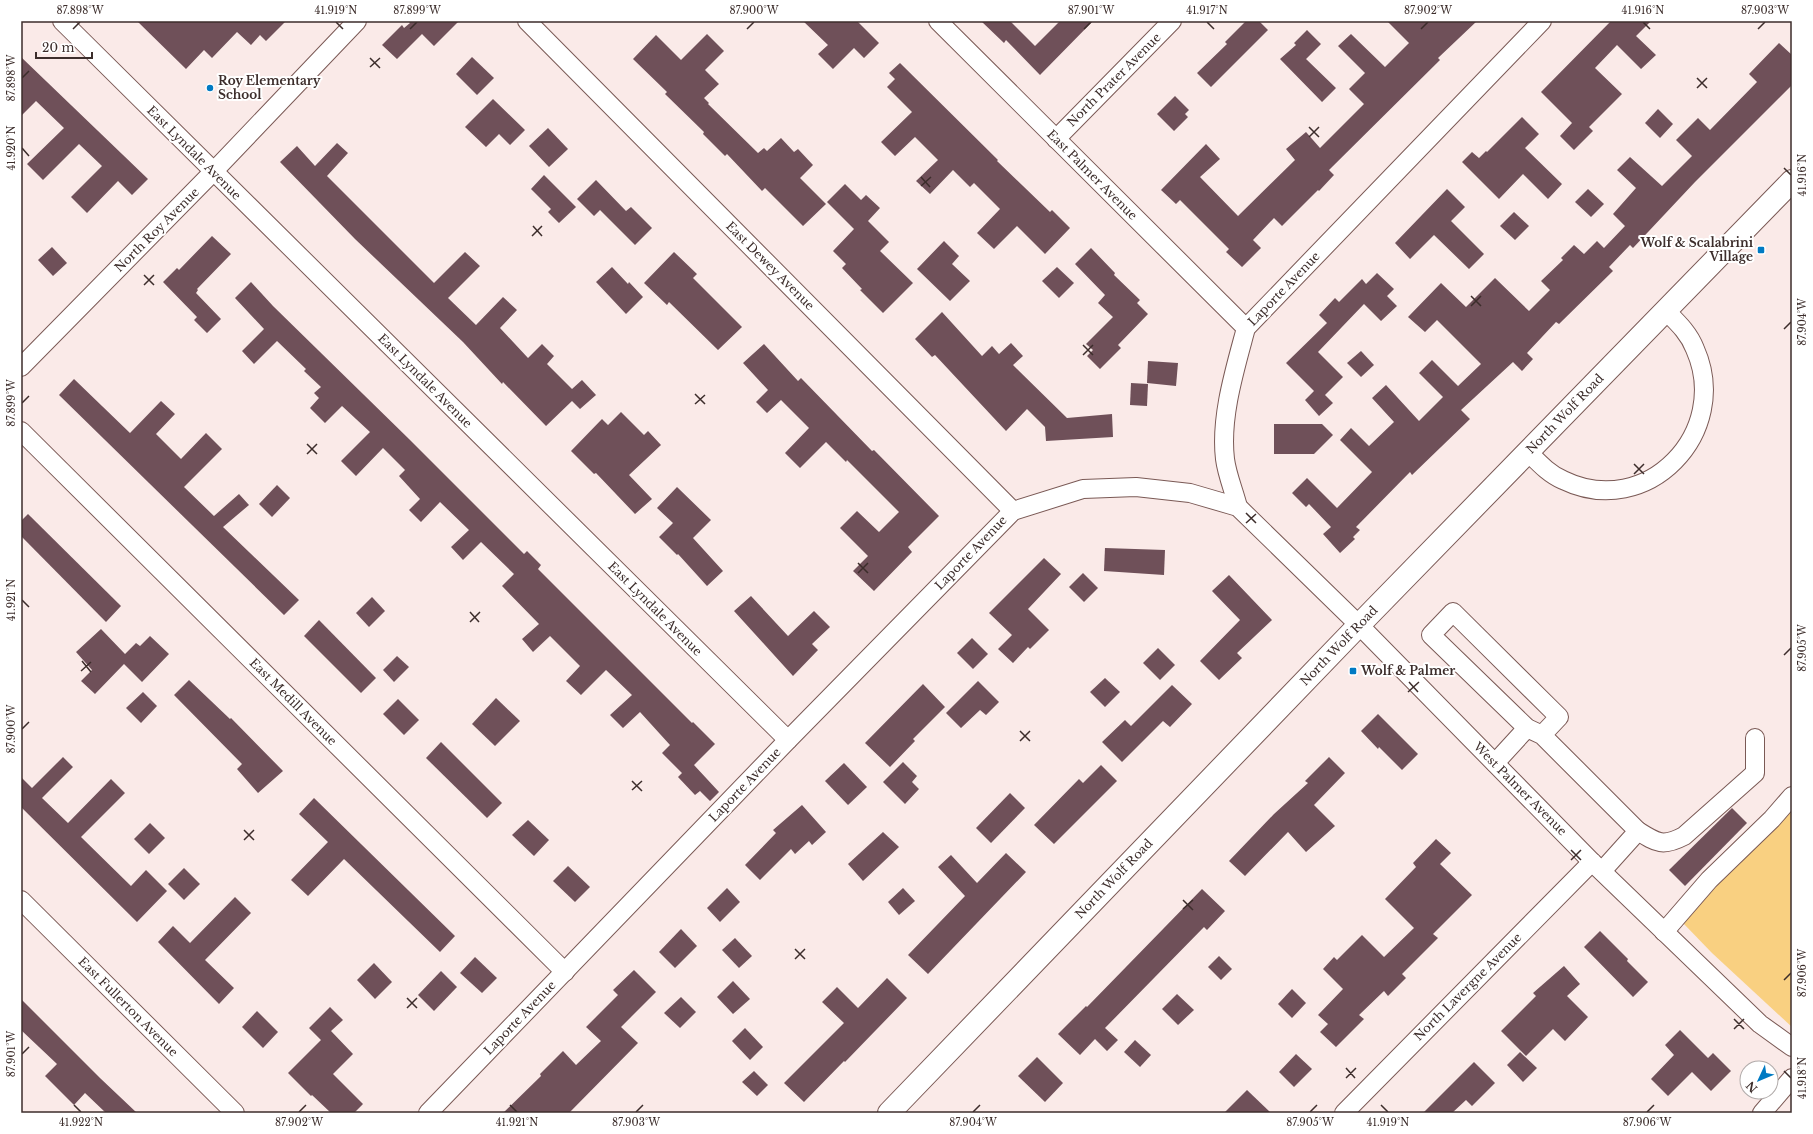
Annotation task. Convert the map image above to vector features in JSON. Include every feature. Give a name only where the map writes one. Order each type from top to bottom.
[{"type":"main road","name":"North Wolf Road","points":[[889,1113],[1359,625],[1792,181]]},
{"type":"street","name":"East Lyndale Avenue","points":[[62,21],[788,740]]},
{"type":"street","name":"North Roy Avenue","points":[[21,368],[358,21]]},
{"type":"street","name":"East Dewey Avenue","points":[[527,21],[1013,511]]},
{"type":"street","name":"East Palmer Avenue","points":[[938,21],[1246,328]]},
{"type":"street","name":"North Prater Avenue","points":[[1056,139],[1172,21]]},
{"type":"street","name":"Laporte Avenue","points":[[1238,507],[1225,459],[1225,414],[1234,371],[1246,328],[1542,21]]},
{"type":"street","points":[[1528,452],[1548,472],[1563,481],[1597,490],[1614,490],[1648,480],[1663,472],[1676,460],[1687,447],[1696,432],[1702,416],[1704,381],[1701,364],[1695,348],[1686,333],[1666,311]]},
{"type":"street","name":"East Medill Avenue","points":[[21,431],[565,972]]},
{"type":"street","name":"Laporte Avenue","points":[[428,1113],[788,740],[1013,511],[1083,489],[1136,487],[1190,493],[1238,507]]},
{"type":"street","points":[[1238,507],[1359,625]]},
{"type":"street","points":[[1495,763],[1534,732],[1559,716],[1453,612],[1431,635],[1534,732],[1638,831],[1657,843],[1672,842],[1684,836],[1755,773],[1755,738]]},
{"type":"street","name":"West Palmer Avenue","points":[[1359,625],[1597,867],[1760,1024],[1792,1047]]},
{"type":"street","points":[[1664,932],[1709,880],[1792,796]]},
{"type":"street","name":"North Lavergne Avenue","points":[[1344,1113],[1597,867],[1638,831]]},
{"type":"street","name":"East Fullerton Avenue","points":[[21,900],[236,1113]]},
{"type":"street","points":[[1762,1113],[1792,1078]]},
{"type":"shaded area","points":[[1792,803],[1792,1027],[1712,953],[1683,923]]},
{"type":"building","points":[[137,21],[286,21],[266,41],[260,35],[251,45],[237,32],[212,58],[204,50],[186,69]]},
{"type":"building","points":[[408,21],[459,21],[434,46],[422,34],[397,59],[382,45],[402,25],[404,28],[410,23]]},
{"type":"building","points":[[803,21],[857,21],[879,43],[864,58],[854,48],[833,69],[818,54],[828,45]]},
{"type":"building","points":[[981,21],[1010,21],[1035,46],[1060,21],[1093,21],[1040,75],[1006,40],[1004,43]]},
{"type":"building","points":[[1246,21],[1259,21],[1268,30],[1211,87],[1197,73],[1227,44],[1225,42]]},
{"type":"building","points":[[1387,21],[1477,21],[1438,58],[1440,60],[1329,170],[1334,175],[1319,191],[1318,190],[1282,226],[1274,218],[1253,240],[1261,248],[1242,267],[1226,252],[1229,249],[1180,200],[1176,204],[1161,190],[1206,144],[1220,159],[1200,177],[1238,216],[1295,160],[1286,149],[1306,132],[1320,148],[1364,104],[1349,89],[1365,73],[1338,46],[1351,34],[1385,67],[1409,43]]},
{"type":"building","points":[[1611,21],[1651,21],[1636,36],[1656,55],[1641,69],[1617,45],[1595,68],[1622,94],[1589,127],[1593,131],[1574,150],[1560,136],[1572,123],[1541,92]]},
{"type":"building","points":[[1307,30],[1321,44],[1306,59],[1336,88],[1322,102],[1280,59],[1296,45],[1294,43]]},
{"type":"building","points":[[707,34],[724,51],[705,70],[719,84],[704,98],[709,103],[708,104],[758,153],[764,148],[767,151],[781,138],[794,152],[798,149],[813,165],[800,178],[826,204],[803,226],[765,188],[762,191],[727,154],[725,156],[703,134],[704,132],[665,94],[667,92],[633,59],[656,35],[681,60]]},
{"type":"building","points":[[1779,43],[1792,55],[1792,85],[1695,182],[1633,248],[1630,245],[1609,267],[1613,271],[1559,324],[1556,322],[1527,353],[1533,359],[1522,371],[1513,362],[1461,410],[1470,419],[1412,475],[1410,472],[1356,527],[1360,530],[1353,537],[1355,539],[1340,553],[1323,534],[1331,527],[1309,504],[1306,507],[1292,493],[1307,478],[1337,508],[1372,472],[1340,440],[1351,428],[1369,446],[1394,422],[1372,398],[1386,385],[1419,421],[1443,397],[1419,373],[1432,360],[1458,386],[1481,364],[1437,320],[1425,332],[1408,317],[1441,283],[1466,307],[1495,278],[1529,311],[1550,290],[1541,281],[1563,260],[1561,258],[1574,245],[1584,254],[1597,241],[1604,248],[1625,226],[1613,214],[1636,188],[1617,170],[1630,157],[1662,186],[1692,156],[1676,140],[1698,118],[1710,130],[1757,82],[1749,74]]},
{"type":"building","points":[[21,57],[148,179],[132,195],[118,181],[87,213],[71,197],[102,166],[79,144],[43,180],[27,164],[64,128],[36,101],[21,116]]},
{"type":"building","points":[[472,57],[494,78],[477,95],[456,74]]},
{"type":"building","points":[[900,63],[998,160],[997,161],[1050,212],[1052,210],[1070,228],[1045,254],[1017,226],[994,249],[977,233],[1000,209],[974,183],[970,187],[953,170],[930,194],[916,181],[938,160],[915,137],[895,156],[881,142],[912,112],[887,87],[895,79],[889,73]]},
{"type":"building","points":[[1175,96],[1189,110],[1185,114],[1188,117],[1174,131],[1157,114]]},
{"type":"building","points":[[493,99],[525,130],[510,145],[499,134],[486,147],[465,127]]},
{"type":"building","points":[[1658,109],[1673,124],[1660,138],[1645,123]]},
{"type":"building","points":[[1522,117],[1539,134],[1525,148],[1562,184],[1548,199],[1523,174],[1499,199],[1462,162],[1472,152],[1479,158],[1486,151],[1487,152]]},
{"type":"building","points":[[548,128],[568,149],[549,167],[529,146]]},
{"type":"building","points":[[337,143],[348,153],[327,176],[434,283],[465,252],[480,266],[448,298],[476,325],[503,297],[517,310],[500,328],[528,358],[542,344],[554,356],[547,364],[572,389],[582,380],[596,395],[580,409],[572,401],[546,426],[503,382],[502,384],[463,342],[355,239],[280,162],[297,146],[315,166]]},
{"type":"building","points":[[544,175],[576,207],[559,223],[548,212],[551,209],[531,189]]},
{"type":"building","points":[[596,180],[626,211],[631,207],[652,228],[635,245],[600,210],[594,216],[577,199]]},
{"type":"building","points":[[845,184],[861,200],[866,195],[880,208],[868,221],[889,242],[880,251],[913,283],[883,313],[860,290],[862,289],[842,268],[846,264],[833,251],[854,229],[827,202]]},
{"type":"building","points":[[1447,189],[1465,207],[1451,221],[1484,254],[1469,269],[1434,235],[1410,259],[1395,243]]},
{"type":"building","points":[[1588,189],[1604,204],[1591,217],[1575,202]]},
{"type":"building","points":[[1514,212],[1529,226],[1515,240],[1500,226]]},
{"type":"building","points":[[212,236],[231,254],[197,289],[198,290],[196,293],[221,319],[207,333],[194,320],[197,317],[163,282],[177,268],[179,270]]},
{"type":"building","points":[[944,241],[959,256],[952,264],[970,281],[950,301],[917,269]]},
{"type":"building","points":[[52,247],[67,263],[53,276],[38,260]]},
{"type":"building","points":[[1091,248],[1115,273],[1114,275],[1140,300],[1137,303],[1148,314],[1118,345],[1121,348],[1100,369],[1087,356],[1093,350],[1086,344],[1113,317],[1098,303],[1105,295],[1075,264]]},
{"type":"building","points":[[674,252],[697,274],[693,278],[742,327],[718,350],[669,302],[667,305],[644,283]]},
{"type":"building","points":[[612,267],[643,297],[626,314],[596,282]]},
{"type":"building","points":[[1057,267],[1074,283],[1059,298],[1042,281]]},
{"type":"building","points":[[1377,273],[1394,289],[1387,296],[1397,306],[1381,321],[1364,304],[1318,352],[1343,377],[1325,395],[1333,403],[1319,416],[1305,400],[1314,391],[1286,363],[1327,323],[1319,315],[1335,298],[1339,302],[1362,279],[1366,284]]},
{"type":"building","points":[[251,282],[273,306],[524,554],[527,551],[541,565],[538,569],[692,723],[693,722],[715,744],[694,765],[719,792],[710,801],[700,791],[695,795],[678,777],[682,773],[662,753],[670,745],[640,712],[623,728],[610,715],[632,695],[606,670],[581,695],[566,681],[580,666],[550,636],[533,652],[522,639],[539,624],[502,586],[514,574],[481,542],[463,560],[451,547],[469,530],[440,502],[421,522],[409,510],[420,499],[399,476],[405,470],[383,448],[356,476],[341,461],[370,432],[342,406],[325,423],[310,408],[319,398],[314,393],[321,387],[304,371],[306,369],[277,341],[254,364],[242,351],[264,329],[235,298]]},
{"type":"building","points":[[942,312],[982,356],[992,346],[999,354],[1011,343],[1023,356],[1013,365],[1067,418],[1112,414],[1113,437],[1046,441],[1045,427],[1027,409],[1006,431],[935,355],[932,357],[915,339]]},
{"type":"building","points":[[764,344],[798,381],[801,378],[872,451],[874,450],[939,516],[908,547],[912,552],[874,591],[853,571],[868,556],[840,528],[857,511],[879,532],[899,512],[847,460],[846,462],[826,442],[800,468],[785,453],[809,428],[781,400],[767,413],[756,402],[768,390],[743,363]]},
{"type":"building","points":[[1361,351],[1374,365],[1361,377],[1347,363]]},
{"type":"building","points":[[1148,361],[1178,363],[1176,386],[1147,383]]},
{"type":"building","points":[[74,379],[130,433],[161,401],[175,414],[156,434],[181,459],[206,433],[222,449],[184,487],[214,516],[239,494],[249,505],[223,527],[299,600],[284,615],[59,395]]},
{"type":"building","points":[[1131,383],[1148,384],[1147,406],[1130,405]]},
{"type":"building","points":[[621,412],[644,435],[648,431],[661,445],[629,475],[652,499],[635,514],[596,473],[594,474],[571,451],[602,419],[608,425]]},
{"type":"building","points":[[1274,424],[1322,424],[1333,435],[1314,454],[1274,454]]},
{"type":"building","points":[[277,485],[290,498],[272,517],[259,504]]},
{"type":"building","points":[[677,487],[711,520],[693,538],[723,571],[707,586],[678,554],[677,555],[659,537],[673,523],[657,508]]},
{"type":"building","points":[[28,514],[121,606],[106,622],[21,536],[21,521]]},
{"type":"building","points":[[1105,548],[1165,550],[1164,575],[1104,571]]},
{"type":"building","points":[[1044,558],[1061,574],[1028,609],[1049,630],[1030,649],[1028,647],[1013,663],[998,649],[1012,635],[989,613]]},
{"type":"building","points":[[1083,573],[1098,588],[1084,602],[1069,587]]},
{"type":"building","points":[[1229,575],[1272,620],[1237,653],[1242,658],[1219,680],[1200,661],[1240,620],[1212,591]]},
{"type":"building","points":[[751,596],[788,636],[814,611],[830,627],[812,644],[818,650],[793,676],[734,611]]},
{"type":"building","points":[[372,597],[385,611],[369,627],[356,613]]},
{"type":"building","points":[[319,620],[376,678],[361,693],[304,636]]},
{"type":"building","points":[[101,629],[125,654],[136,643],[140,646],[150,636],[169,654],[142,682],[124,664],[95,694],[81,681],[92,670],[76,652]]},
{"type":"building","points":[[972,638],[988,654],[973,669],[957,653]]},
{"type":"building","points":[[1158,648],[1175,665],[1160,680],[1143,663]]},
{"type":"building","points":[[397,656],[409,667],[394,682],[383,670]]},
{"type":"building","points":[[1105,678],[1120,692],[1105,707],[1090,692]]},
{"type":"building","points":[[189,680],[230,719],[231,718],[283,771],[258,793],[237,769],[242,764],[174,695]]},
{"type":"building","points":[[978,681],[999,702],[986,715],[980,710],[961,728],[946,713]]},
{"type":"building","points":[[923,684],[945,707],[913,739],[915,741],[890,767],[865,743]]},
{"type":"building","points":[[1172,685],[1192,704],[1170,727],[1163,721],[1122,762],[1102,742],[1125,720],[1131,726]]},
{"type":"building","points":[[143,692],[157,706],[141,723],[126,708]]},
{"type":"building","points":[[496,698],[520,721],[495,746],[472,724]]},
{"type":"building","points":[[398,699],[419,720],[404,735],[383,714]]},
{"type":"building","points":[[1378,714],[1418,754],[1402,770],[1379,747],[1378,749],[1361,731]]},
{"type":"building","points":[[441,742],[502,803],[487,818],[426,758]]},
{"type":"building","points":[[63,757],[73,767],[42,798],[68,823],[111,779],[125,793],[81,837],[131,886],[146,870],[167,891],[137,922],[21,807],[21,777],[32,788]]},
{"type":"building","points":[[1329,757],[1345,773],[1314,805],[1335,826],[1306,852],[1288,832],[1245,876],[1229,861],[1274,814],[1308,783],[1305,781]]},
{"type":"building","points":[[903,762],[917,776],[912,782],[919,789],[905,804],[883,782]]},
{"type":"building","points":[[844,763],[867,787],[848,805],[825,781]]},
{"type":"building","points":[[1101,765],[1117,781],[1054,844],[1034,825],[1079,779],[1083,783]]},
{"type":"building","points":[[1010,793],[1025,808],[991,843],[976,828]]},
{"type":"building","points":[[314,798],[455,936],[440,952],[344,859],[308,896],[291,880],[328,842],[299,814]]},
{"type":"building","points":[[802,805],[826,832],[812,845],[809,841],[795,854],[791,849],[760,880],[745,865],[776,833],[773,830]]},
{"type":"building","points":[[1732,808],[1747,823],[1685,886],[1669,870]]},
{"type":"building","points":[[528,820],[549,840],[534,856],[512,835]]},
{"type":"building","points":[[150,823],[165,838],[149,854],[134,839]]},
{"type":"building","points":[[883,832],[899,847],[863,881],[848,864]]},
{"type":"building","points":[[1436,839],[1451,853],[1440,864],[1472,895],[1433,934],[1438,938],[1402,974],[1406,978],[1388,996],[1384,991],[1359,1015],[1364,1019],[1336,1047],[1320,1032],[1328,1024],[1318,1015],[1343,989],[1323,969],[1334,957],[1337,960],[1362,935],[1384,957],[1414,928],[1385,899],[1416,867],[1413,863]]},
{"type":"building","points":[[1006,853],[1026,872],[928,974],[908,955],[965,896],[938,867],[951,855],[977,883]]},
{"type":"building","points":[[568,866],[590,887],[575,902],[553,881]]},
{"type":"building","points":[[184,868],[200,884],[184,900],[168,884]]},
{"type":"building","points":[[727,888],[740,902],[720,922],[707,908]]},
{"type":"building","points":[[903,888],[915,901],[899,915],[888,902]]},
{"type":"building","points":[[1202,889],[1225,911],[1207,930],[1204,927],[1105,1028],[1118,1040],[1107,1051],[1095,1039],[1080,1055],[1058,1034],[1086,1006],[1087,1007]]},
{"type":"building","points":[[235,897],[251,913],[205,960],[234,988],[219,1004],[158,942],[173,926],[190,943]]},
{"type":"building","points":[[681,929],[697,946],[675,968],[659,952]]},
{"type":"building","points":[[1600,931],[1648,982],[1633,997],[1584,947]]},
{"type":"building","points":[[735,938],[752,956],[739,968],[722,950]]},
{"type":"building","points":[[1219,956],[1232,969],[1221,980],[1208,967]]},
{"type":"building","points":[[475,957],[497,978],[482,993],[460,973]]},
{"type":"building","points":[[374,963],[392,982],[375,999],[357,980]]},
{"type":"building","points":[[1564,966],[1580,984],[1567,996],[1588,1017],[1565,1041],[1553,1029],[1526,1056],[1501,1031],[1536,996],[1533,993]]},
{"type":"building","points":[[634,970],[656,992],[621,1027],[638,1043],[569,1113],[503,1113],[541,1076],[540,1074],[563,1051],[576,1065],[601,1041],[586,1027],[618,995],[613,990]]},
{"type":"building","points":[[441,971],[457,987],[434,1011],[418,995]]},
{"type":"building","points":[[887,978],[907,998],[804,1102],[784,1083],[844,1023],[822,1002],[837,987],[858,1008]]},
{"type":"building","points":[[733,981],[750,999],[733,1014],[717,997]]},
{"type":"building","points":[[1292,989],[1306,1003],[1292,1018],[1278,1004]]},
{"type":"building","points":[[1177,994],[1194,1010],[1178,1025],[1162,1009]]},
{"type":"building","points":[[681,997],[696,1012],[680,1028],[664,1013]]},
{"type":"building","points":[[21,999],[137,1113],[106,1113],[85,1093],[74,1105],[45,1076],[57,1064],[21,1030]]},
{"type":"building","points":[[330,1007],[343,1020],[331,1031],[353,1054],[333,1074],[363,1104],[354,1113],[331,1113],[288,1073],[321,1040],[309,1028]]},
{"type":"building","points":[[257,1011],[278,1032],[263,1048],[242,1027]]},
{"type":"building","points":[[745,1028],[763,1047],[750,1060],[732,1041]]},
{"type":"building","points":[[1680,1030],[1708,1058],[1713,1053],[1731,1071],[1711,1091],[1692,1072],[1668,1096],[1651,1079],[1674,1055],[1665,1045]]},
{"type":"building","points":[[1135,1040],[1151,1055],[1140,1067],[1124,1052]]},
{"type":"building","points":[[1520,1052],[1537,1068],[1523,1082],[1507,1065]]},
{"type":"building","points":[[1296,1054],[1312,1069],[1294,1087],[1279,1072]]},
{"type":"building","points":[[1037,1057],[1063,1083],[1045,1102],[1018,1076]]},
{"type":"building","points":[[1474,1062],[1495,1083],[1472,1106],[1466,1100],[1452,1113],[1423,1113]]},
{"type":"building","points":[[754,1071],[768,1085],[757,1096],[742,1082]]},
{"type":"building","points":[[1247,1090],[1271,1113],[1224,1113]]},
{"type":"place","name":"Roy Elementary School","points":[[210,88]]},
{"type":"place","name":"Wolf & Scalabrini Village","points":[[1761,250]]},
{"type":"place","name":"Wolf & Palmer","points":[[1353,671]]}]
